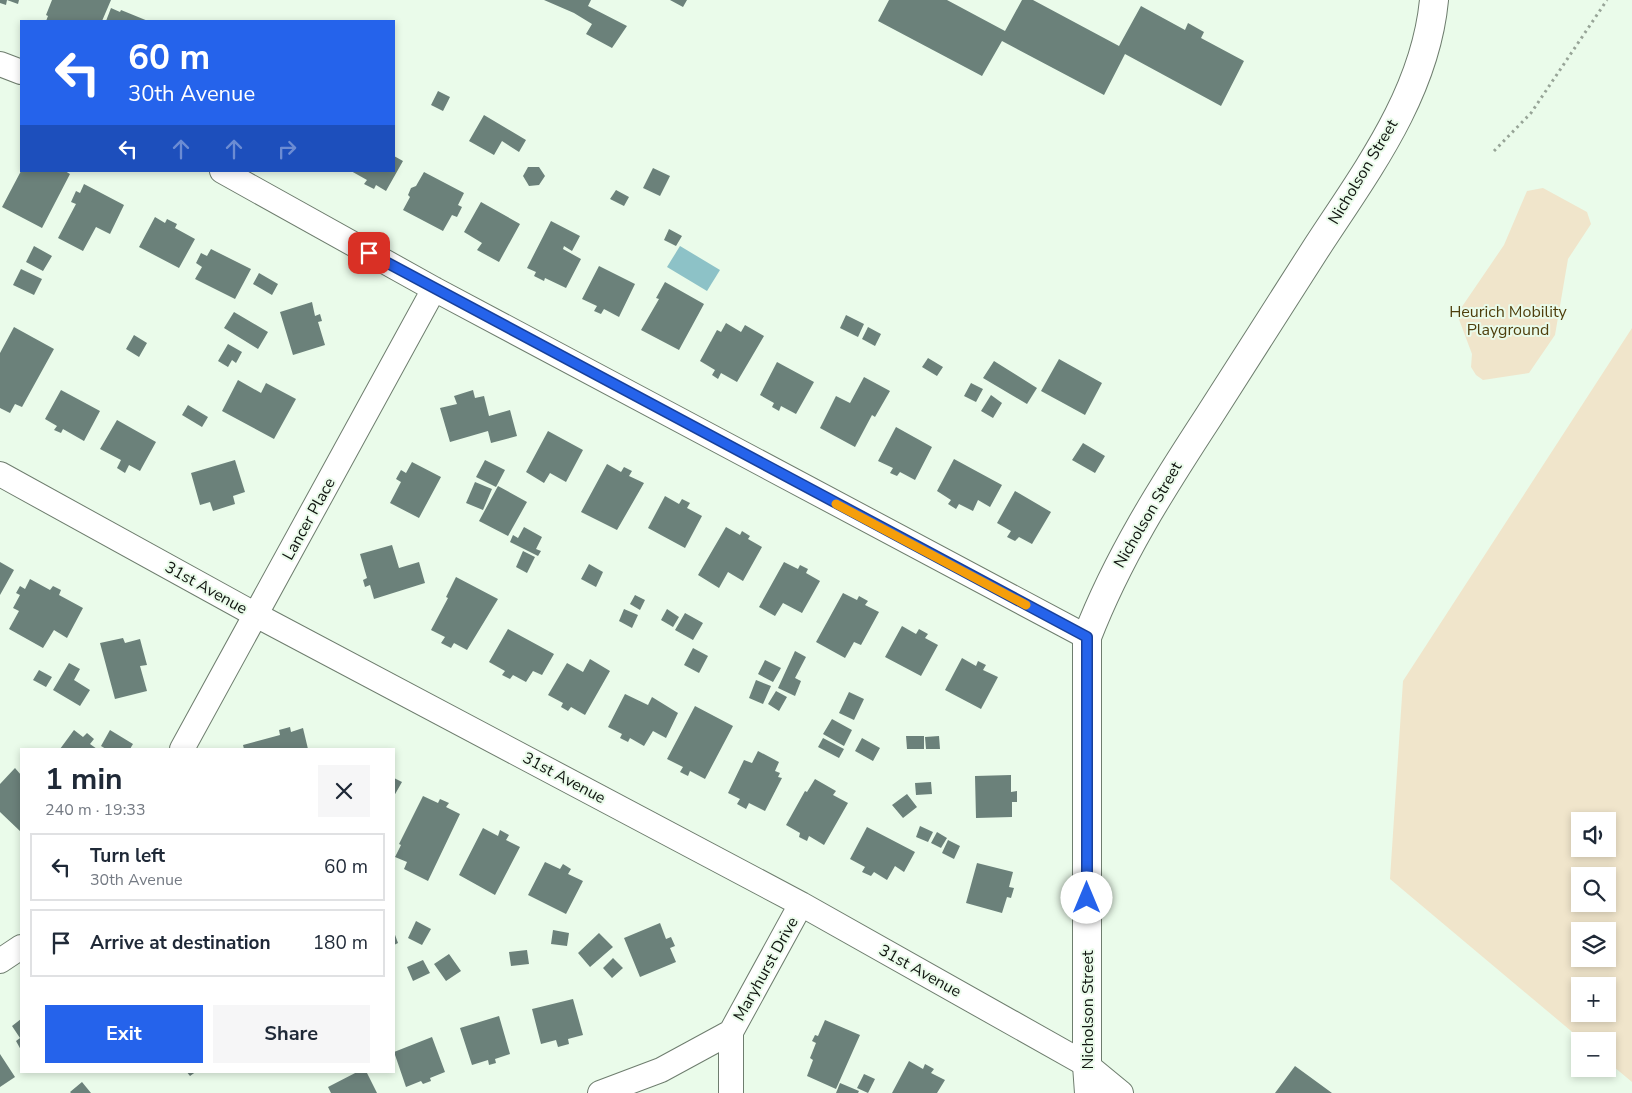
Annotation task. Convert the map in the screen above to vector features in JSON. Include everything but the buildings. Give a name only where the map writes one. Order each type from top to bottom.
[{"type":"street","name":"Nicholson Street","points":[[1089,1093],[1087,1065],[1087,637],[1104,591],[1164,485],[1381,149],[1412,89],[1424,55],[1434,0]]},
{"type":"street","points":[[0,64],[20,72]]},
{"type":"street","points":[[224,172],[434,289],[1087,637]]},
{"type":"street","name":"Lancer Place","points":[[183,748],[434,289]]},
{"type":"street","name":"31st Avenue","points":[[0,474],[256,615],[802,904],[1087,1065],[1121,1093]]},
{"type":"street","name":"Maryhurst Drive","points":[[731,1093],[732,1032],[802,904]]},
{"type":"street","points":[[0,961],[20,948]]},
{"type":"street","points":[[600,1093],[661,1070],[732,1032]]},
{"type":"path","points":[[1494,151],[1531,113],[1607,0]]},
{"type":"green space","name":"Heurich Mobility Playground","points":[[1543,188],[1587,212],[1591,224],[1568,259],[1555,335],[1529,373],[1483,380],[1476,375],[1471,367],[1472,354],[1457,314],[1504,245],[1527,191]]},
{"type":"green space","points":[[1632,328],[1632,1082],[1616,1069],[1616,1032],[1572,1032],[1390,879],[1403,681]]},
{"type":"water","points":[[680,246],[720,270],[707,291],[667,267]]},
{"type":"slow traffic","points":[[836,504],[1026,605]]},
{"type":"route","points":[[369,253],[1087,637],[1087,898]]}]
